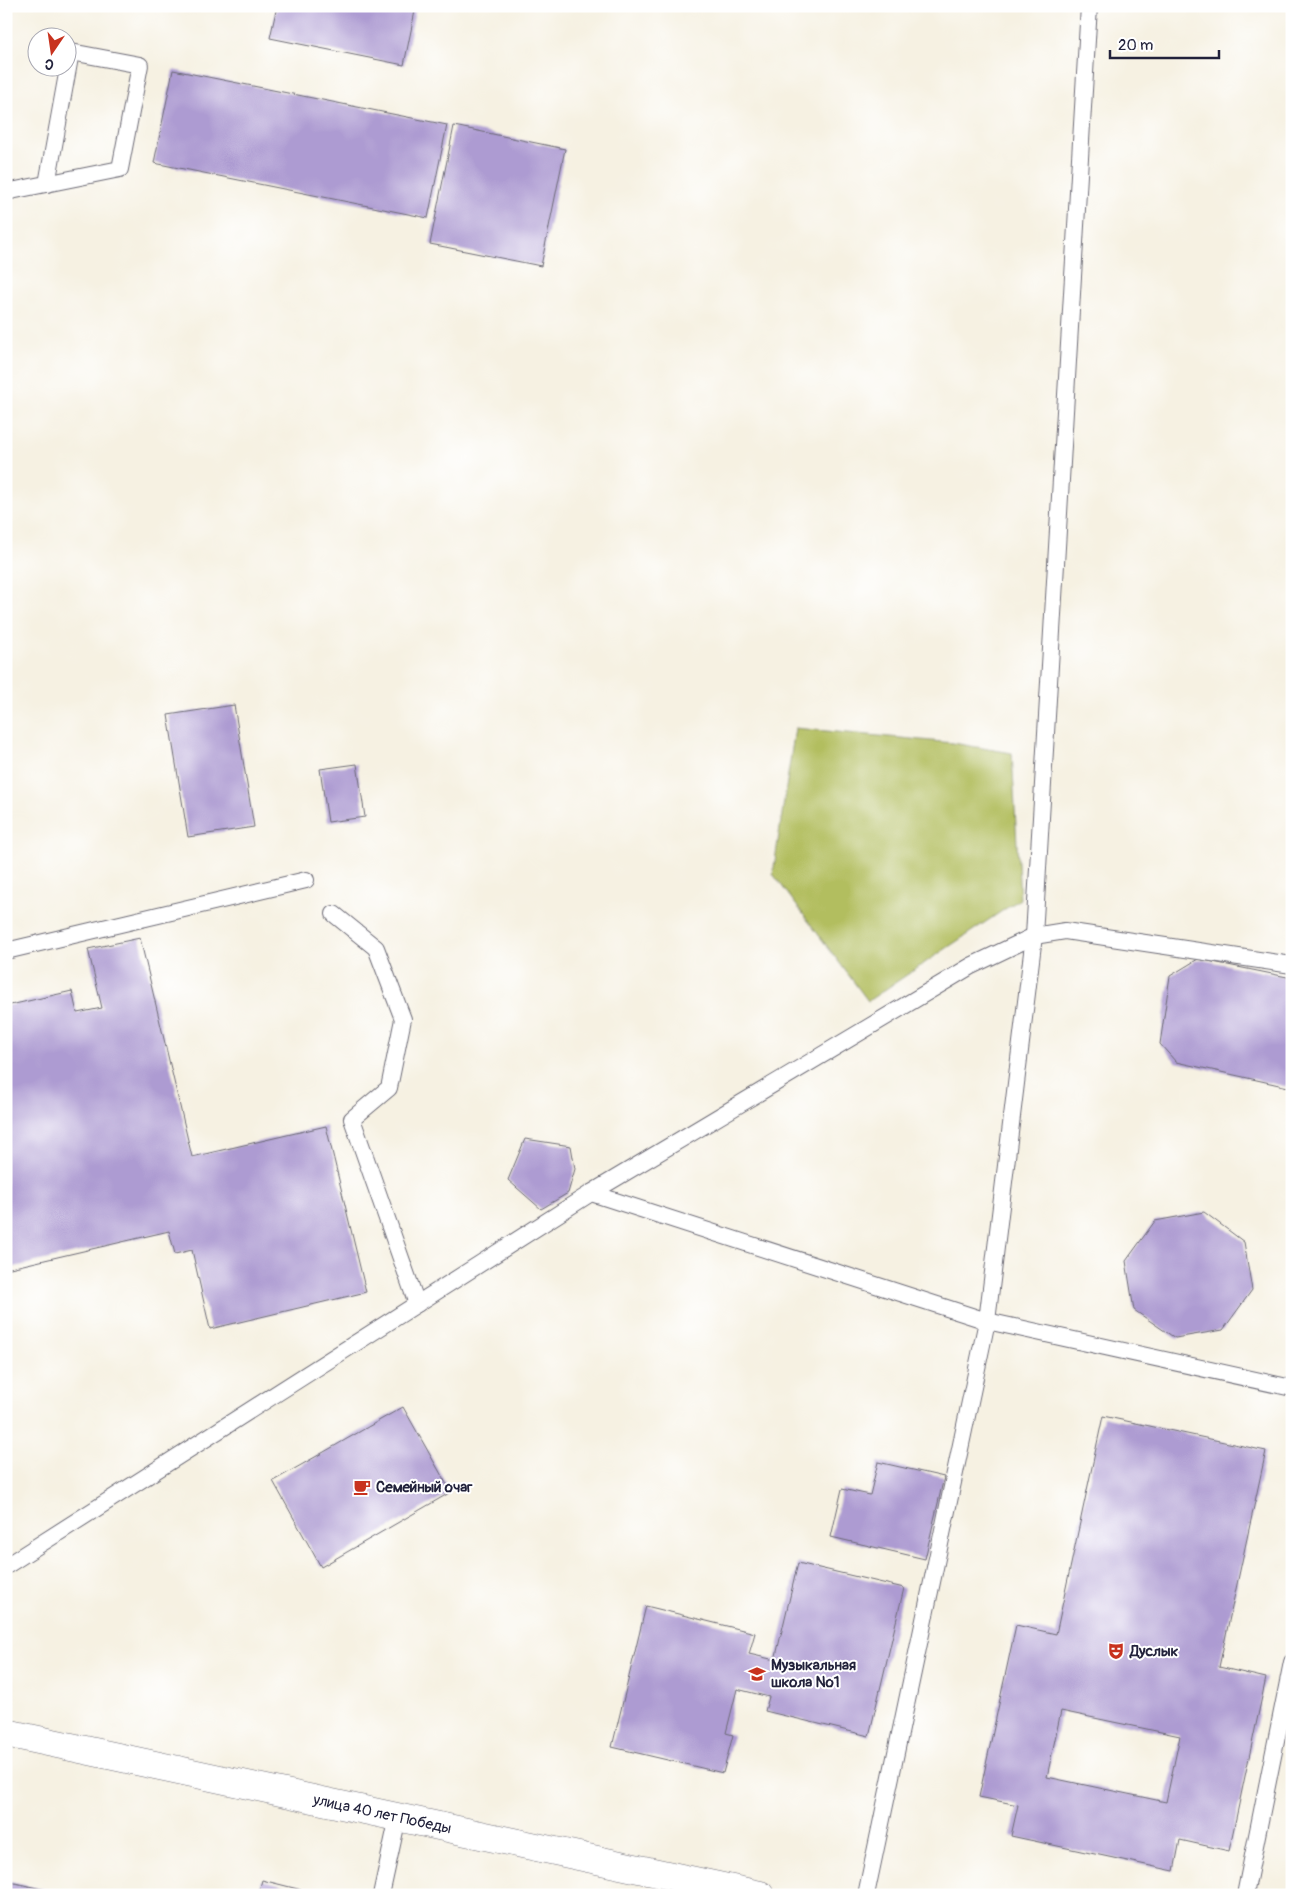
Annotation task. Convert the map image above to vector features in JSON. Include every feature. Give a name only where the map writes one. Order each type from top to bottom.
[{"type":"main road","name":"улица 40 лет Победы","points":[[6,1732],[398,1817],[696,1888],[760,1895]]},
{"type":"lane","points":[[866,1895],[987,1321],[1034,936],[1089,6]]},
{"type":"lane","points":[[6,192],[47,184],[120,169],[140,65],[71,52],[47,184]]},
{"type":"lane","points":[[6,951],[306,880]]},
{"type":"lane","points":[[334,914],[376,948],[403,1019],[389,1088],[352,1119],[417,1304]]},
{"type":"lane","points":[[6,1566],[591,1192],[971,966],[1034,936],[1065,931],[1292,965]]},
{"type":"lane","points":[[591,1192],[987,1321],[1292,1388]]},
{"type":"lane","points":[[1245,1895],[1292,1662]]},
{"type":"lane","points":[[381,1895],[398,1817]]},
{"type":"green space","points":[[795,728],[953,743],[1012,753],[1020,899],[868,1001],[773,874]]},
{"type":"building","points":[[277,6],[416,6],[404,65],[270,38]]},
{"type":"building","points":[[173,70],[447,125],[428,218],[154,163]]},
{"type":"building","points":[[454,126],[565,149],[541,266],[430,244]]},
{"type":"building","points":[[234,705],[254,827],[188,837],[168,715]]},
{"type":"building","points":[[357,764],[365,817],[328,822],[320,769]]},
{"type":"building","points":[[140,938],[192,1157],[326,1126],[366,1292],[210,1329],[192,1250],[175,1254],[169,1231],[6,1269],[6,1006],[72,991],[77,1013],[102,1008],[88,949]]},
{"type":"building","points":[[1198,959],[1292,978],[1292,1084],[1288,1087],[1176,1062],[1160,1044],[1170,976]]},
{"type":"building","points":[[525,1139],[571,1146],[575,1169],[568,1193],[541,1209],[508,1180]]},
{"type":"building","points":[[1204,1212],[1244,1242],[1252,1290],[1223,1330],[1175,1338],[1134,1310],[1126,1261],[1155,1221]]},
{"type":"building","name":"Семейный очаг","points":[[403,1407],[451,1492],[321,1567],[273,1481]]},
{"type":"building","name":"Дуслык","points":[[1103,1416],[1266,1451],[1219,1667],[1266,1678],[1229,1851],[1180,1840],[1174,1871],[1011,1836],[1018,1805],[979,1797],[1016,1625],[1056,1634]],"holes":[[[1061,1711],[1180,1736],[1166,1802],[1047,1777]]]},
{"type":"building","points":[[878,1462],[944,1477],[925,1559],[831,1537],[842,1489],[870,1495]]},
{"type":"building","name":"Музыкальная школа №1","points":[[798,1563],[904,1588],[869,1736],[765,1711],[769,1697],[737,1689],[726,1733],[733,1735],[723,1773],[612,1747],[646,1606],[755,1633],[749,1654],[775,1660]]},
{"type":"building","points":[[262,1880],[318,1894],[258,1895]]},
{"type":"building","points":[[6,1881],[64,1894],[64,1895],[6,1895]]},
{"type":"place","name":"Семейный очаг","points":[[362,1487]]},
{"type":"place","name":"Дуслык","points":[[1116,1651]]},
{"type":"place","name":"Музыкальная школа №1","points":[[757,1674]]}]
